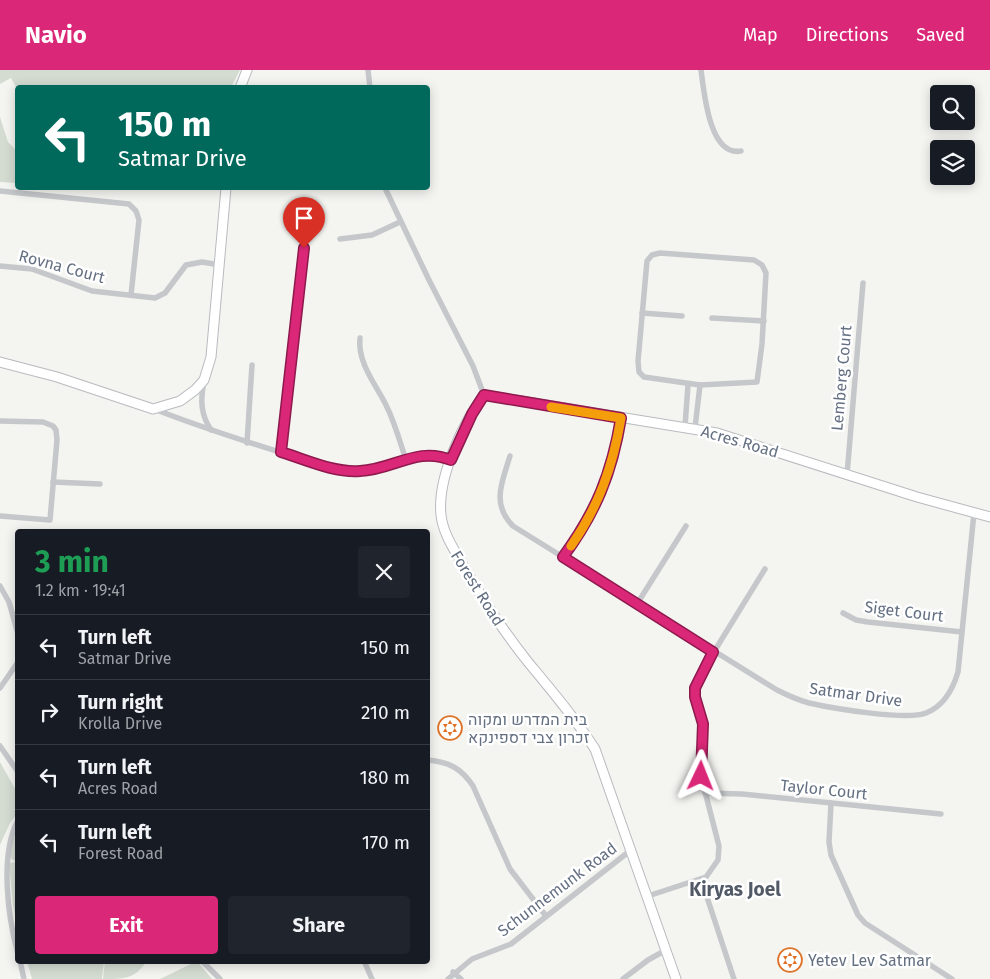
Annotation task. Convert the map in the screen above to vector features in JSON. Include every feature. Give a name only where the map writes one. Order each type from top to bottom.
[{"type":"street","points":[[241,85],[247,70]]},
{"type":"street","points":[[368,70],[370,85]]},
{"type":"street","points":[[701,70],[705,102],[713,129],[726,148],[733,151],[741,151]]},
{"type":"street","points":[[211,430],[202,412],[201,396],[211,357],[226,190]]},
{"type":"street","points":[[386,190],[400,222],[473,366],[484,395]]},
{"type":"street","points":[[0,191],[129,204],[136,211],[139,220],[131,294]]},
{"type":"street","points":[[340,239],[372,235],[400,222]]},
{"type":"street","points":[[281,452],[304,248]]},
{"type":"street","points":[[660,253],[754,260],[762,265],[766,273],[764,321],[757,382],[688,385],[644,377],[639,372],[638,361],[642,313],[647,262],[652,255],[660,253]]},
{"type":"street","name":"Rovna Court","points":[[0,266],[32,269],[92,291],[154,298],[165,293],[182,268],[191,263],[220,265]]},
{"type":"street","name":"Lemberg Court","points":[[847,474],[863,283]]},
{"type":"street","points":[[642,313],[682,316]]},
{"type":"street","points":[[712,318],[764,321]]},
{"type":"street","points":[[360,338],[360,352],[375,388],[386,404],[406,460]]},
{"type":"street","points":[[0,362],[57,377],[247,443],[350,472],[376,469],[431,454],[451,460]]},
{"type":"street","points":[[247,443],[252,365]]},
{"type":"street","points":[[153,409],[186,397],[204,380]]},
{"type":"street","points":[[685,426],[688,385]]},
{"type":"street","points":[[695,428],[700,385]]},
{"type":"street","name":"Acres Road","points":[[484,395],[621,418],[695,428],[740,439],[990,518]]},
{"type":"street","name":"Forest Road","points":[[484,395],[472,414],[451,460],[441,501],[441,517],[446,533],[495,618],[572,714],[595,749],[676,979]]},
{"type":"street","points":[[563,557],[581,531],[602,492],[613,458],[621,418]]},
{"type":"street","points":[[0,421],[43,422],[53,426],[56,430],[57,440],[50,520],[0,516]]},
{"type":"street","name":"Satmar Drive","points":[[510,456],[499,490],[499,501],[504,516],[513,526],[777,690],[803,701],[833,708],[917,715],[928,712],[940,703],[955,684],[974,513]]},
{"type":"street","points":[[53,482],[100,484]]},
{"type":"street","points":[[637,604],[686,526]]},
{"type":"street","points":[[648,896],[701,879],[714,868],[720,851],[701,776],[703,724],[695,697],[695,688],[713,652],[765,570]]},
{"type":"street","points":[[0,586],[9,602],[15,623]]},
{"type":"street","name":"Siget Court","points":[[843,613],[856,620],[868,622],[962,632]]},
{"type":"street","points":[[0,688],[15,666]]},
{"type":"street","points":[[0,746],[15,768]]},
{"type":"street","points":[[430,760],[455,766],[465,775],[473,786],[510,869],[546,916]]},
{"type":"street","name":"Taylor Court","points":[[705,794],[742,794],[941,814]]},
{"type":"street","points":[[832,803],[829,842],[831,855],[858,915],[865,923],[952,979]]},
{"type":"street","points":[[15,823],[10,829],[3,846],[1,868],[6,906],[15,942]]},
{"type":"street","name":"Schunnemunk Road","points":[[448,979],[453,972],[472,959],[511,944],[631,850]]},
{"type":"street","points":[[701,879],[734,979]]},
{"type":"street","points":[[623,979],[648,960],[666,950]]},
{"type":"street","points":[[21,964],[24,979]]},
{"type":"street","points":[[205,964],[220,979]]},
{"type":"street","points":[[365,964],[372,979]]},
{"type":"street","points":[[453,972],[461,979]]},
{"type":"shaded area","points":[[0,70],[240,70],[232,85],[15,85],[11,78],[0,84]]},
{"type":"shaded area","points":[[0,117],[8,142],[15,149],[15,183],[0,182]]},
{"type":"shaded area","points":[[0,762],[15,789],[15,817],[0,845]]},
{"type":"shaded area","points":[[15,836],[15,861],[9,857]]},
{"type":"shaded area","points":[[15,862],[15,914],[13,905],[9,863]]},
{"type":"shaded area","points":[[28,964],[104,964],[102,979],[32,979]]},
{"type":"shaded area","points":[[105,964],[144,964],[129,977],[103,979]]},
{"type":"shaded area","points":[[191,964],[200,964],[212,979],[160,979]]},
{"type":"slow traffic","points":[[551,407],[621,418],[608,478],[594,509],[571,546]]},
{"type":"place","name":"בית המדרש ומקוה זכרון צבי דספינקא","points":[[450,728]]},
{"type":"place","name":"Yetev Lev Satmar","points":[[790,960]]},
{"type":"district","name":"Kiryas Joel","points":[[735,889]]},
{"type":"route","points":[[304,248],[281,452],[333,469],[350,472],[376,469],[431,454],[451,460],[477,404],[484,395],[621,418],[608,478],[594,509],[563,557],[713,652],[695,688],[695,697],[703,724],[701,776]]}]
